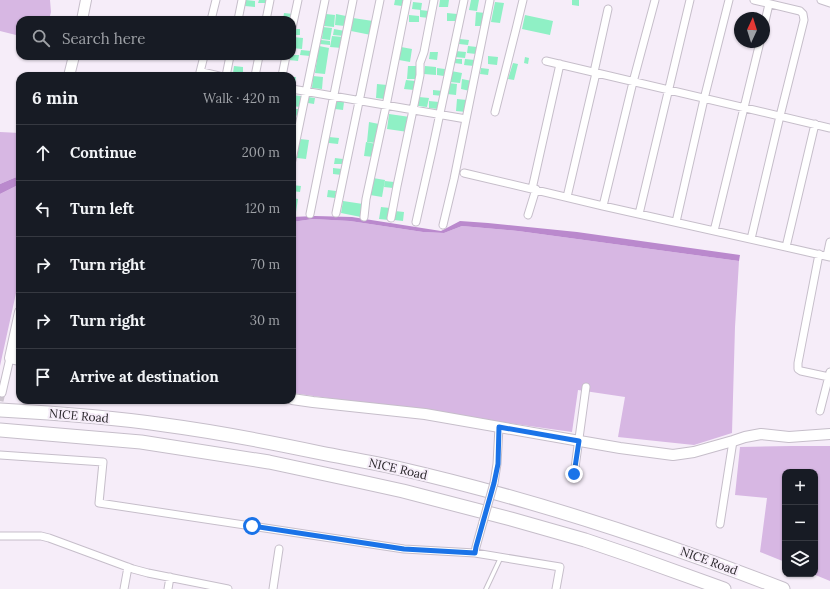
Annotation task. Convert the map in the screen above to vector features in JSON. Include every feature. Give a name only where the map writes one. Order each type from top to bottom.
[{"type":"highway","name":"NICE Road","points":[[0,410],[80,415],[167,425],[239,437],[438,478],[621,530],[783,589]]},
{"type":"highway","name":"NICE Road","points":[[0,430],[141,442],[269,462],[353,480],[471,508],[570,536],[632,556],[724,589]]},
{"type":"street","points":[[83,16],[86,0]]},
{"type":"street","points":[[212,16],[216,0]]},
{"type":"street","points":[[239,16],[242,0]]},
{"type":"street","points":[[267,16],[270,0]]},
{"type":"street","points":[[295,16],[298,0]]},
{"type":"street","points":[[296,140],[325,0]]},
{"type":"street","points":[[310,214],[353,0]]},
{"type":"street","points":[[336,213],[380,0]]},
{"type":"street","points":[[364,217],[366,199],[407,0]]},
{"type":"street","points":[[391,218],[420,75],[420,62],[424,52],[434,0]]},
{"type":"street","points":[[416,222],[464,0]]},
{"type":"street","points":[[443,225],[454,179],[490,0]]},
{"type":"street","points":[[495,112],[523,0]]},
{"type":"street","points":[[603,206],[633,82],[655,0]]},
{"type":"street","points":[[639,214],[690,0]]},
{"type":"street","points":[[676,222],[704,99],[729,0]]},
{"type":"street","points":[[751,239],[804,20],[804,17],[800,11],[754,0]]},
{"type":"street","points":[[821,0],[830,3]]},
{"type":"street","points":[[767,12],[769,4]]},
{"type":"street","points":[[567,197],[608,9]]},
{"type":"street","points":[[714,231],[759,48]]},
{"type":"street","points":[[71,72],[73,60]]},
{"type":"street","points":[[200,72],[203,60]]},
{"type":"street","points":[[227,72],[229,60]]},
{"type":"street","points":[[256,72],[258,60]]},
{"type":"street","points":[[283,72],[285,60]]},
{"type":"street","points":[[546,61],[830,128]]},
{"type":"street","points":[[528,215],[560,64]]},
{"type":"street","points":[[296,90],[466,119]]},
{"type":"street","points":[[786,246],[815,124]]},
{"type":"street","points":[[464,173],[825,256]]},
{"type":"street","points":[[820,411],[829,374],[801,371],[798,369],[798,363],[825,256],[830,242]]},
{"type":"street","points":[[2,394],[15,359]]},
{"type":"street","points":[[574,474],[586,387]]},
{"type":"street","points":[[296,400],[425,414],[579,441],[673,455],[694,452],[745,437],[761,434],[789,437],[830,434]]},
{"type":"street","points":[[475,553],[498,464],[499,427]]},
{"type":"street","points":[[720,524],[733,441]]},
{"type":"street","points":[[0,455],[103,462],[99,503],[404,549],[475,553],[560,567],[556,589]]},
{"type":"street","points":[[0,536],[41,536],[148,573],[228,589]]},
{"type":"street","points":[[273,589],[280,549]]},
{"type":"street","points":[[124,589],[128,567]]},
{"type":"street","points":[[168,589],[170,577]]},
{"type":"lane","points":[[486,589],[500,558]]},
{"type":"shaded area","points":[[0,0],[50,0],[50,16],[16,16],[16,35],[0,31]]},
{"type":"shaded area","points":[[0,132],[16,133],[16,177],[0,184]]},
{"type":"shaded area","points":[[16,177],[16,186],[0,194],[0,184]]},
{"type":"shaded area","points":[[16,186],[16,293],[0,366],[0,194]]},
{"type":"shaded area","points":[[296,217],[352,217],[441,231],[460,221],[488,223],[577,232],[740,255],[739,261],[518,231],[462,226],[444,233],[423,232],[350,221],[313,219],[296,221]]},
{"type":"shaded area","points":[[313,219],[350,221],[423,232],[444,233],[462,226],[518,231],[739,261],[735,327],[732,433],[694,445],[618,437],[625,397],[578,390],[572,432],[296,394],[296,221]]},
{"type":"shaded area","points":[[830,446],[830,581],[818,576],[818,469],[782,469],[782,561],[760,552],[767,498],[735,495],[740,447]]},
{"type":"building","points":[[246,0],[255,1],[255,7],[245,6]]},
{"type":"building","points":[[259,0],[268,0],[267,3],[258,3]]},
{"type":"building","points":[[395,0],[403,0],[402,6],[394,5]]},
{"type":"building","points":[[440,0],[449,0],[448,7],[439,7]]},
{"type":"building","points":[[471,0],[479,0],[477,11],[469,10]]},
{"type":"building","points":[[572,0],[579,0],[579,6],[572,5]]},
{"type":"building","points":[[413,2],[422,3],[421,10],[412,9]]},
{"type":"building","points":[[495,2],[504,3],[500,23],[491,22]]},
{"type":"building","points":[[420,10],[429,11],[429,18],[420,17]]},
{"type":"building","points":[[476,12],[485,13],[484,26],[475,26]]},
{"type":"building","points":[[284,13],[293,14],[293,16],[284,16]]},
{"type":"building","points":[[447,13],[457,14],[457,21],[447,21]]},
{"type":"building","points":[[326,14],[335,15],[334,27],[324,26]]},
{"type":"building","points":[[336,14],[346,16],[345,26],[335,25]]},
{"type":"building","points":[[409,15],[419,16],[419,22],[409,22]]},
{"type":"building","points":[[525,15],[553,21],[550,35],[522,29]]},
{"type":"building","points":[[353,18],[373,21],[371,35],[351,31]]},
{"type":"building","points":[[323,27],[332,28],[330,40],[322,39]]},
{"type":"building","points":[[296,29],[300,29],[300,35],[296,35]]},
{"type":"building","points":[[334,29],[345,31],[344,36],[333,35]]},
{"type":"building","points":[[332,36],[343,37],[342,48],[330,47]]},
{"type":"building","points":[[296,37],[303,38],[302,49],[296,48]]},
{"type":"building","points":[[460,39],[469,40],[468,45],[459,44]]},
{"type":"building","points":[[321,40],[330,41],[330,45],[320,44]]},
{"type":"building","points":[[319,46],[329,48],[325,74],[315,73]]},
{"type":"building","points":[[468,46],[477,47],[476,54],[467,53]]},
{"type":"building","points":[[401,47],[412,49],[410,62],[399,60]]},
{"type":"building","points":[[301,50],[311,51],[310,56],[300,55]]},
{"type":"building","points":[[455,51],[466,52],[465,58],[455,57]]},
{"type":"building","points":[[430,52],[438,52],[437,60],[429,59]]},
{"type":"building","points":[[296,55],[299,55],[298,61],[289,60],[296,60]]},
{"type":"building","points":[[488,56],[498,57],[497,65],[488,64]]},
{"type":"building","points":[[525,57],[529,58],[528,64],[524,63]]},
{"type":"building","points":[[454,59],[462,59],[462,64],[454,63]]},
{"type":"building","points":[[465,59],[475,60],[474,66],[464,65]]},
{"type":"building","points":[[513,63],[518,64],[514,80],[508,79]]},
{"type":"building","points":[[234,66],[243,67],[243,72],[233,72]]},
{"type":"building","points":[[408,66],[417,66],[416,79],[407,79]]},
{"type":"building","points":[[425,66],[436,67],[436,75],[424,74]]},
{"type":"building","points":[[437,68],[445,69],[444,76],[437,75]]},
{"type":"building","points":[[481,68],[489,69],[488,75],[480,74]]},
{"type":"building","points":[[451,71],[462,73],[460,83],[450,82]]},
{"type":"building","points":[[313,76],[323,77],[322,89],[312,88]]},
{"type":"building","points":[[462,79],[472,81],[470,91],[461,89]]},
{"type":"building","points":[[406,80],[415,81],[414,90],[404,89]]},
{"type":"building","points":[[448,83],[457,84],[456,95],[447,94]]},
{"type":"building","points":[[377,84],[387,85],[385,99],[376,98]]},
{"type":"building","points":[[433,90],[443,91],[443,96],[433,95]]},
{"type":"building","points":[[296,95],[301,96],[300,107],[296,106]]},
{"type":"building","points":[[308,97],[315,98],[314,104],[308,103]]},
{"type":"building","points":[[419,97],[429,98],[427,107],[418,106]]},
{"type":"building","points":[[457,99],[467,100],[466,112],[456,111]]},
{"type":"building","points":[[336,101],[344,102],[343,110],[335,109]]},
{"type":"building","points":[[429,101],[439,102],[438,109],[429,108]]},
{"type":"building","points":[[296,109],[299,109],[299,116],[296,116]]},
{"type":"building","points":[[389,114],[410,117],[408,132],[387,129]]},
{"type":"building","points":[[369,122],[379,124],[376,143],[367,142]]},
{"type":"building","points":[[329,137],[339,138],[338,144],[329,143]]},
{"type":"building","points":[[300,139],[309,140],[306,159],[297,158]]},
{"type":"building","points":[[366,142],[376,144],[374,157],[364,156]]},
{"type":"building","points":[[335,158],[343,159],[343,164],[334,164]]},
{"type":"building","points":[[333,168],[342,169],[342,175],[333,174]]},
{"type":"building","points":[[373,178],[385,180],[382,197],[370,195]]},
{"type":"building","points":[[385,181],[394,182],[393,188],[384,187]]},
{"type":"building","points":[[296,185],[301,186],[300,192],[296,192]]},
{"type":"building","points":[[328,190],[336,191],[335,198],[327,197]]},
{"type":"building","points":[[296,199],[298,199],[296,212]]},
{"type":"building","points":[[343,201],[363,204],[361,217],[341,213]]},
{"type":"building","points":[[381,207],[390,208],[389,220],[379,219]]},
{"type":"building","points":[[395,211],[404,212],[403,221],[394,220]]},
{"type":"tunnel","points":[[0,401],[2,393]]},
{"type":"route","points":[[252,526],[404,549],[475,553],[498,464],[499,427],[579,441],[574,474]]}]
